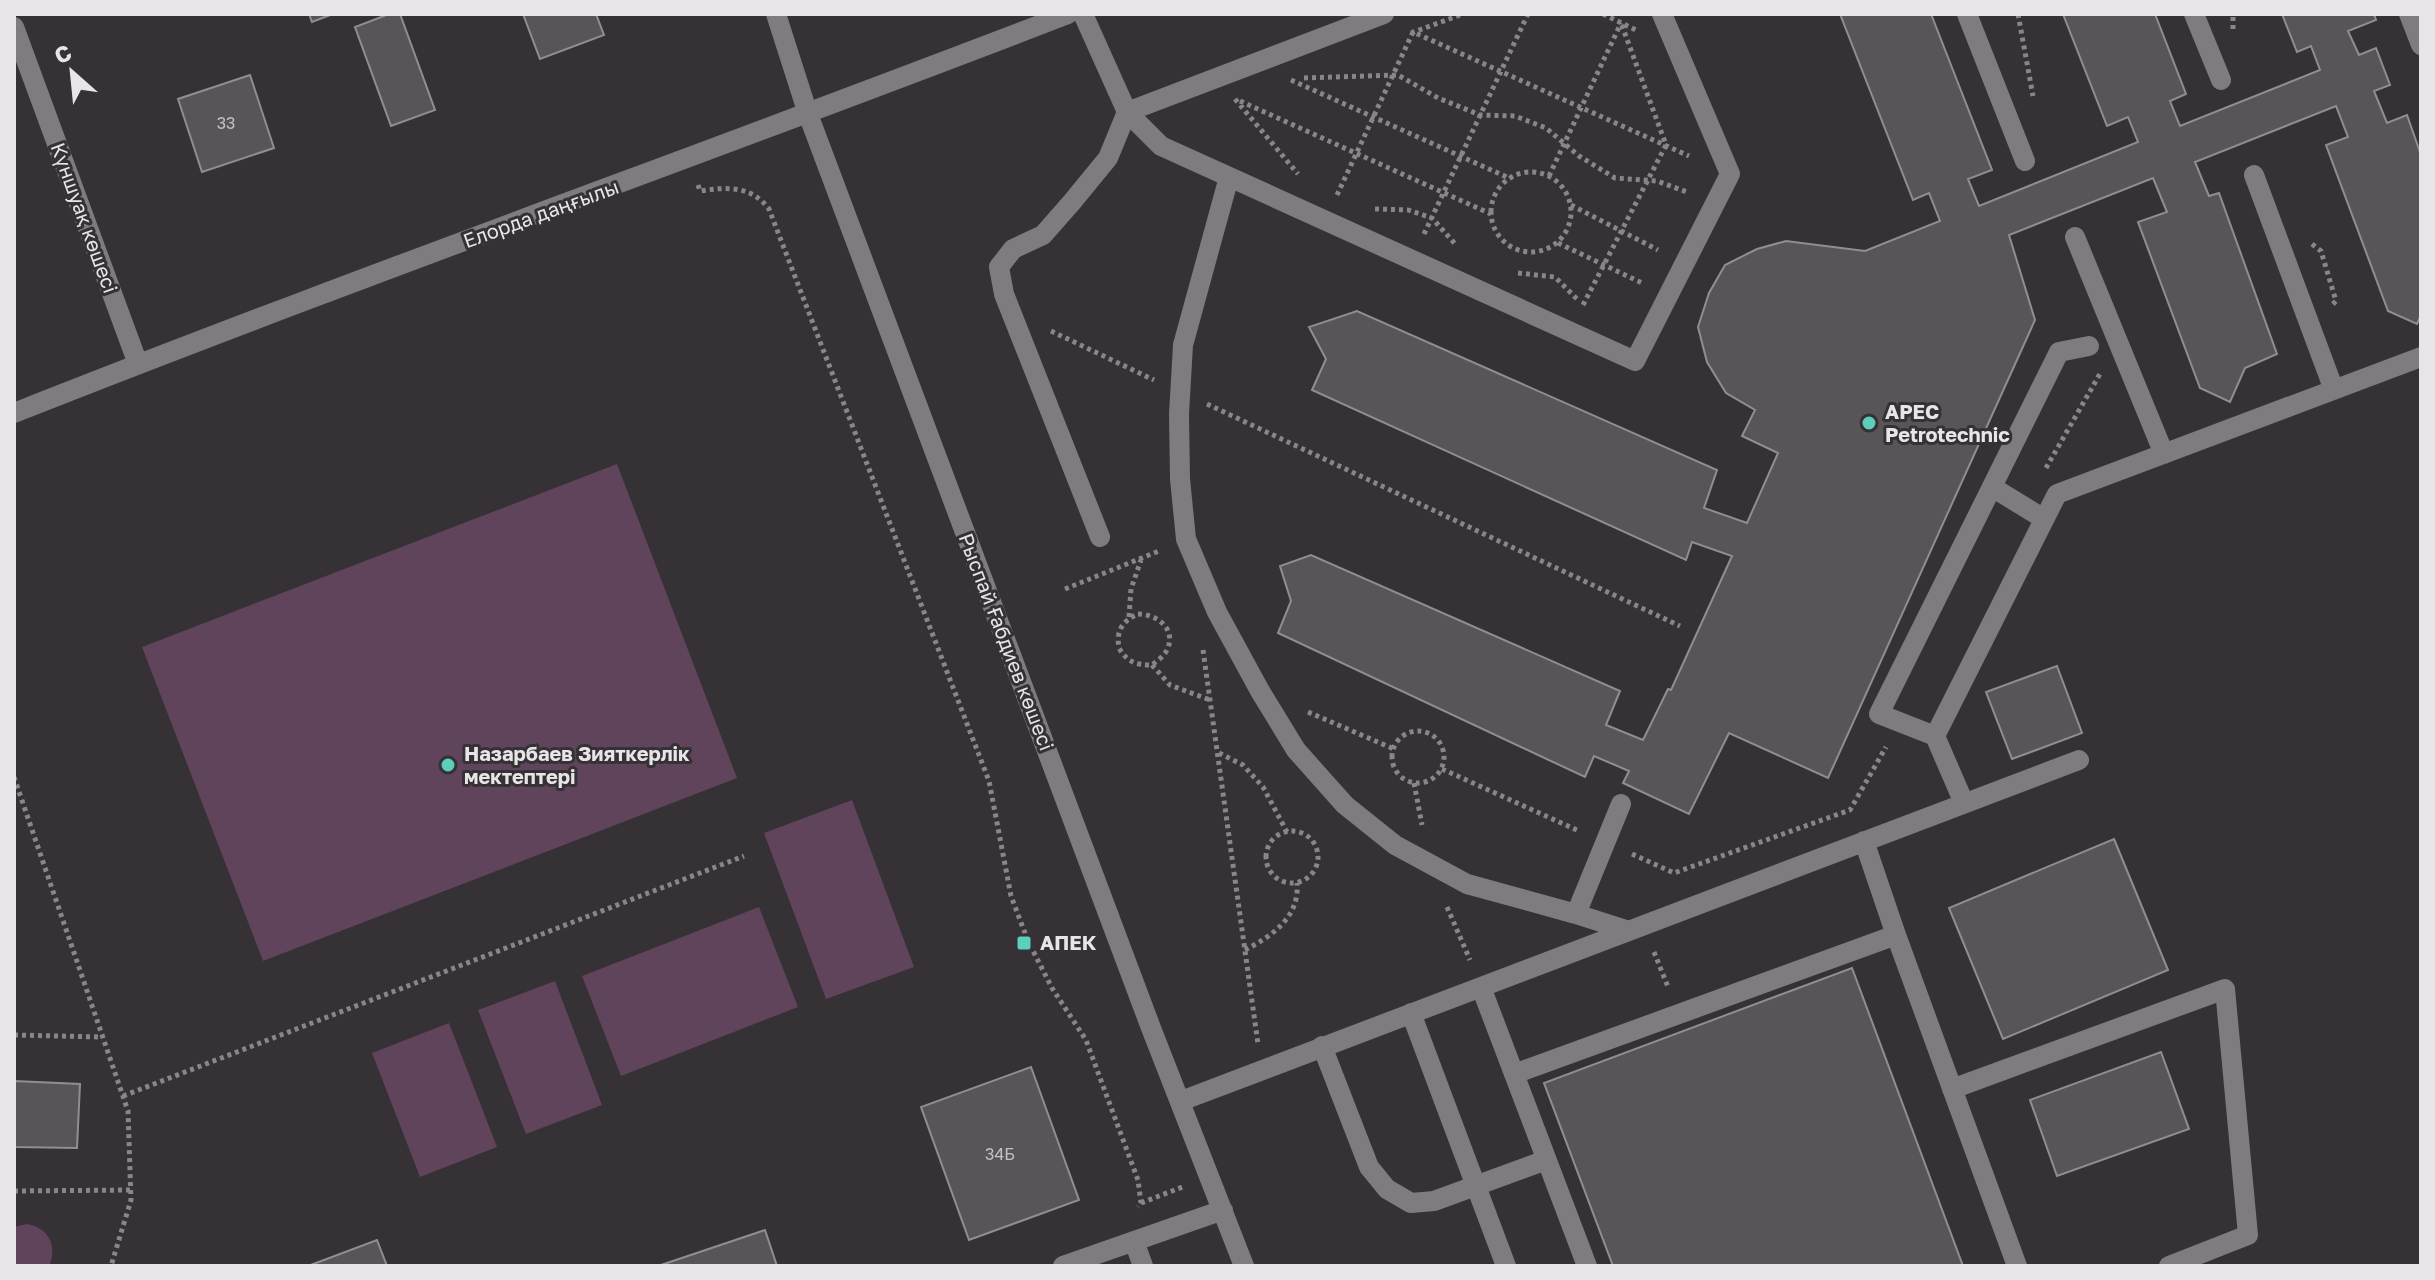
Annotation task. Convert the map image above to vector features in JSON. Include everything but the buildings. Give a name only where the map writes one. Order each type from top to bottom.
[{"type":"street","name":"Рыспай Ғабдиев көшесі","points":[[776,14],[808,114],[1151,1028],[1244,1266]]},
{"type":"street","name":"Елорда даңғылы","points":[[14,413],[1068,14]]},
{"type":"street","points":[[1083,14],[1127,112],[1161,146],[1635,361],[1730,174],[1662,14]]},
{"type":"street","points":[[1100,537],[1004,294],[999,267],[1013,249],[1043,235],[1099,169],[1108,158],[1127,112],[1384,14]]},
{"type":"street","points":[[1967,14],[2025,161]]},
{"type":"street","points":[[2194,14],[2221,80]]},
{"type":"street","points":[[2409,14],[2421,45]]},
{"type":"street","name":"Күншуақ көшесі","points":[[14,27],[138,364]]},
{"type":"street","points":[[2254,175],[2334,390]]},
{"type":"street","points":[[1229,177],[1183,345],[1181,392],[1180,479],[1186,539],[1217,612],[1296,750],[1345,805],[1395,845],[1467,884],[1626,930]]},
{"type":"street","points":[[2075,237],[2164,454]]},
{"type":"street","points":[[1964,803],[1935,736],[1879,714],[2059,352],[2089,346]]},
{"type":"street","points":[[1935,736],[2057,494],[2421,357]]},
{"type":"street","points":[[1992,487],[2044,519]]},
{"type":"street","points":[[1181,1101],[2079,760]]},
{"type":"street","points":[[1576,914],[1621,804]]},
{"type":"street","points":[[1864,841],[2017,1266]]},
{"type":"street","points":[[1514,1074],[1896,935]]},
{"type":"street","points":[[1481,987],[1587,1266]]},
{"type":"street","points":[[1952,1089],[2225,989],[2248,1235],[2169,1266]]},
{"type":"street","points":[[1411,1013],[1506,1266]]},
{"type":"street","points":[[1322,1046],[1369,1167],[1387,1189],[1411,1203],[1434,1201],[1546,1160]]},
{"type":"street","points":[[1063,1266],[1223,1210]]},
{"type":"street","points":[[1134,1241],[1143,1266]]},
{"type":"path","points":[[1412,260],[1528,14]]},
{"type":"path","points":[[1549,176],[1621,23],[1666,145],[1570,331]]},
{"type":"path","points":[[1324,191],[1336,198],[1413,32],[1730,174]]},
{"type":"path","points":[[1509,178],[1287,78],[1398,75],[1438,98],[1480,115],[1515,116],[1546,128],[1579,156],[1615,178],[1657,181],[1686,191],[1712,209]]},
{"type":"path","points":[[1302,178],[1234,98],[1491,214]]},
{"type":"path","points":[[689,159],[700,191],[726,187],[740,190],[754,195],[769,209],[989,781],[1011,896],[1028,941],[1046,976],[1086,1040],[1138,1180],[1141,1203]]},
{"type":"path","points":[[1537,172],[1549,176],[1567,192],[1572,218],[1568,230],[1558,243],[1538,252],[1513,248],[1494,228],[1492,200],[1499,187],[1509,178],[1537,172]]},
{"type":"path","points":[[1558,243],[1639,283],[1677,280],[1657,247],[1571,205]]},
{"type":"path","points":[[1365,209],[1408,210],[1432,218],[1460,249]]},
{"type":"path","points":[[1508,272],[1555,277],[1577,300],[1584,303]]},
{"type":"path","points":[[1012,313],[1680,626]]},
{"type":"path","points":[[2024,507],[2118,343]]},
{"type":"path","points":[[1065,589],[1186,539]]},
{"type":"path","points":[[1129,617],[1131,589],[1141,559]]},
{"type":"path","points":[[1138,614],[1154,616],[1166,627],[1167,650],[1152,665],[1130,662],[1119,648],[1118,631],[1129,617],[1138,614]]},
{"type":"path","points":[[1201,641],[1261,1069]]},
{"type":"path","points":[[1152,665],[1170,685],[1210,700]]},
{"type":"path","points":[[1260,691],[1394,749]]},
{"type":"path","points":[[1442,769],[1674,873],[1850,810],[1900,723]]},
{"type":"path","points":[[1429,734],[1441,745],[1442,769],[1423,783],[1405,780],[1394,767],[1394,749],[1405,735],[1429,734]]},
{"type":"path","points":[[1218,752],[1243,765],[1263,787],[1287,832]]},
{"type":"path","points":[[14,777],[128,1111],[131,1200],[111,1266]]},
{"type":"path","points":[[1287,832],[1303,834],[1310,839],[1317,852],[1315,868],[1305,880],[1297,883],[1280,880],[1268,867],[1272,841],[1287,832]]},
{"type":"path","points":[[123,1096],[744,856]]},
{"type":"path","points":[[1245,950],[1268,939],[1282,926],[1293,910],[1298,895],[1297,883]]},
{"type":"path","points":[[1626,930],[1650,942],[1679,1014]]},
{"type":"path","points":[[14,1035],[102,1037]]},
{"type":"path","points":[[1135,1212],[1141,1203],[1210,1176]]},
{"type":"path","points":[[14,1191],[130,1190]]},
{"type":"shaded area","points":[[617,464],[737,778],[263,961],[142,647]]},
{"type":"shaded area","points":[[852,800],[914,967],[826,999],[764,833]]},
{"type":"shaded area","points":[[759,907],[798,1007],[621,1076],[582,976]]},
{"type":"shaded area","points":[[555,981],[602,1105],[526,1134],[478,1010]]},
{"type":"shaded area","points":[[449,1023],[497,1147],[420,1177],[372,1053]]},
{"type":"shaded area","points":[[27,1224],[41,1229],[50,1239],[52,1259],[49,1266],[14,1266],[14,1227]]},
{"type":"place","name":"APEC Petrotechnic","points":[[1869,423]]},
{"type":"place","name":"Назарбаев Зияткерлік мектептері","points":[[448,765]]},
{"type":"place","name":"АПЕК","points":[[1024,943]]}]
